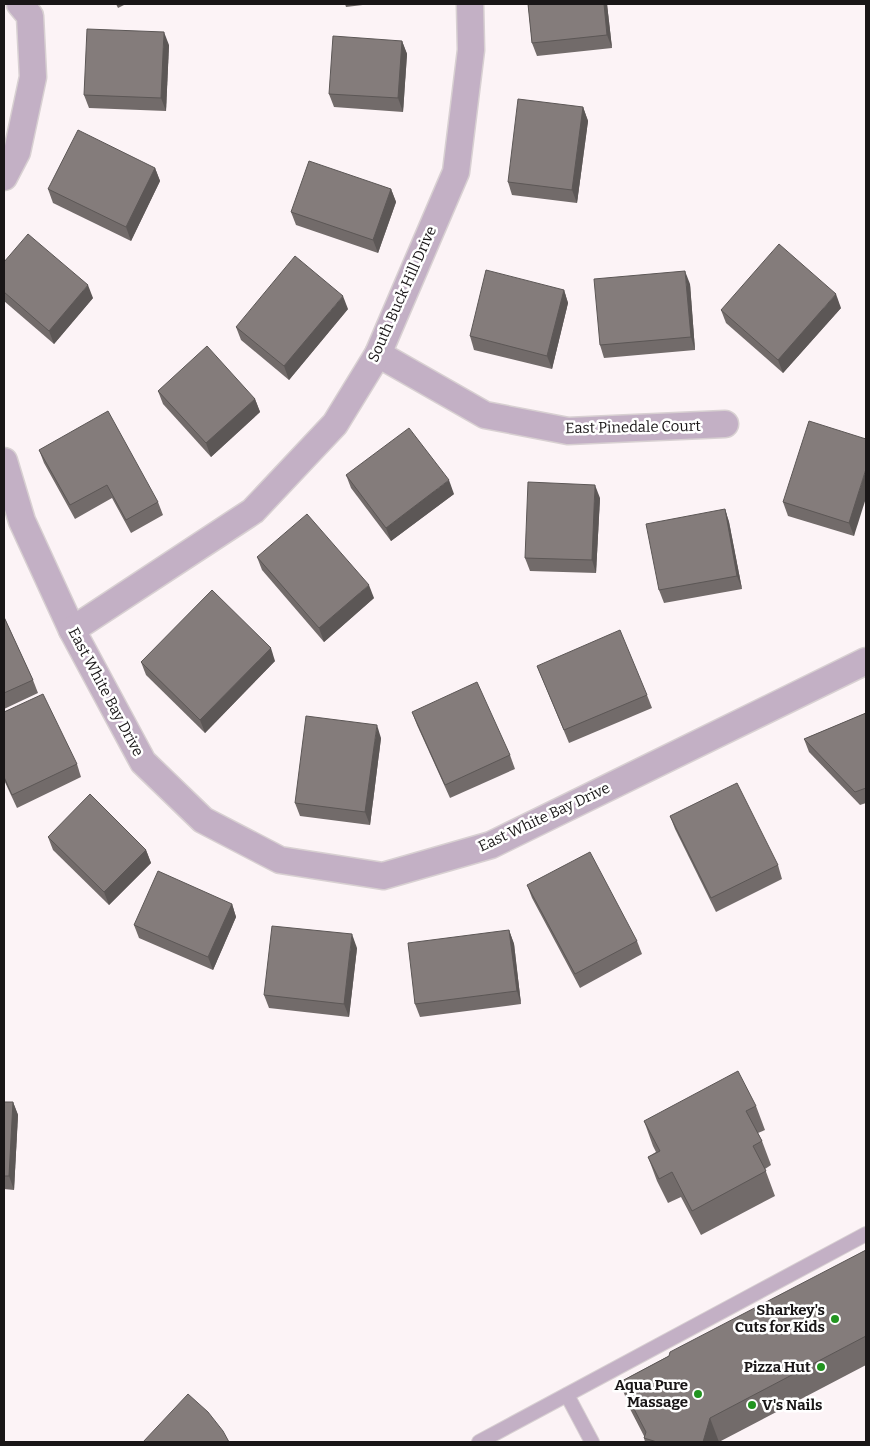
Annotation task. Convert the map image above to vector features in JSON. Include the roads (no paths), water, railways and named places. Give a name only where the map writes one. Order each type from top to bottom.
[{"type":"street","points":[[4,177],[17,152],[33,77],[30,16],[20,4]]},
{"type":"street","name":"South Buck Hill Drive","points":[[72,630],[253,511],[335,424],[378,354],[456,172],[471,50],[470,4]]},
{"type":"street","name":"East Pinedale Court","points":[[378,354],[486,414],[568,431],[725,424]]},
{"type":"street","name":"East White Bay Drive","points":[[4,461],[22,521],[72,630],[143,762],[203,820],[280,860],[383,876],[492,845],[866,661]]},
{"type":"lane","points":[[479,1442],[866,1234]]},
{"type":"lane","points":[[567,1395],[592,1442]]},
{"type":"place","name":"Sharkey's Cuts for Kids","points":[[835,1319]]},
{"type":"place","name":"Pizza Hut","points":[[821,1367]]},
{"type":"place","name":"Aqua Pure Massage","points":[[698,1394]]},
{"type":"place","name":"V's Nails","points":[[752,1405]]}]
